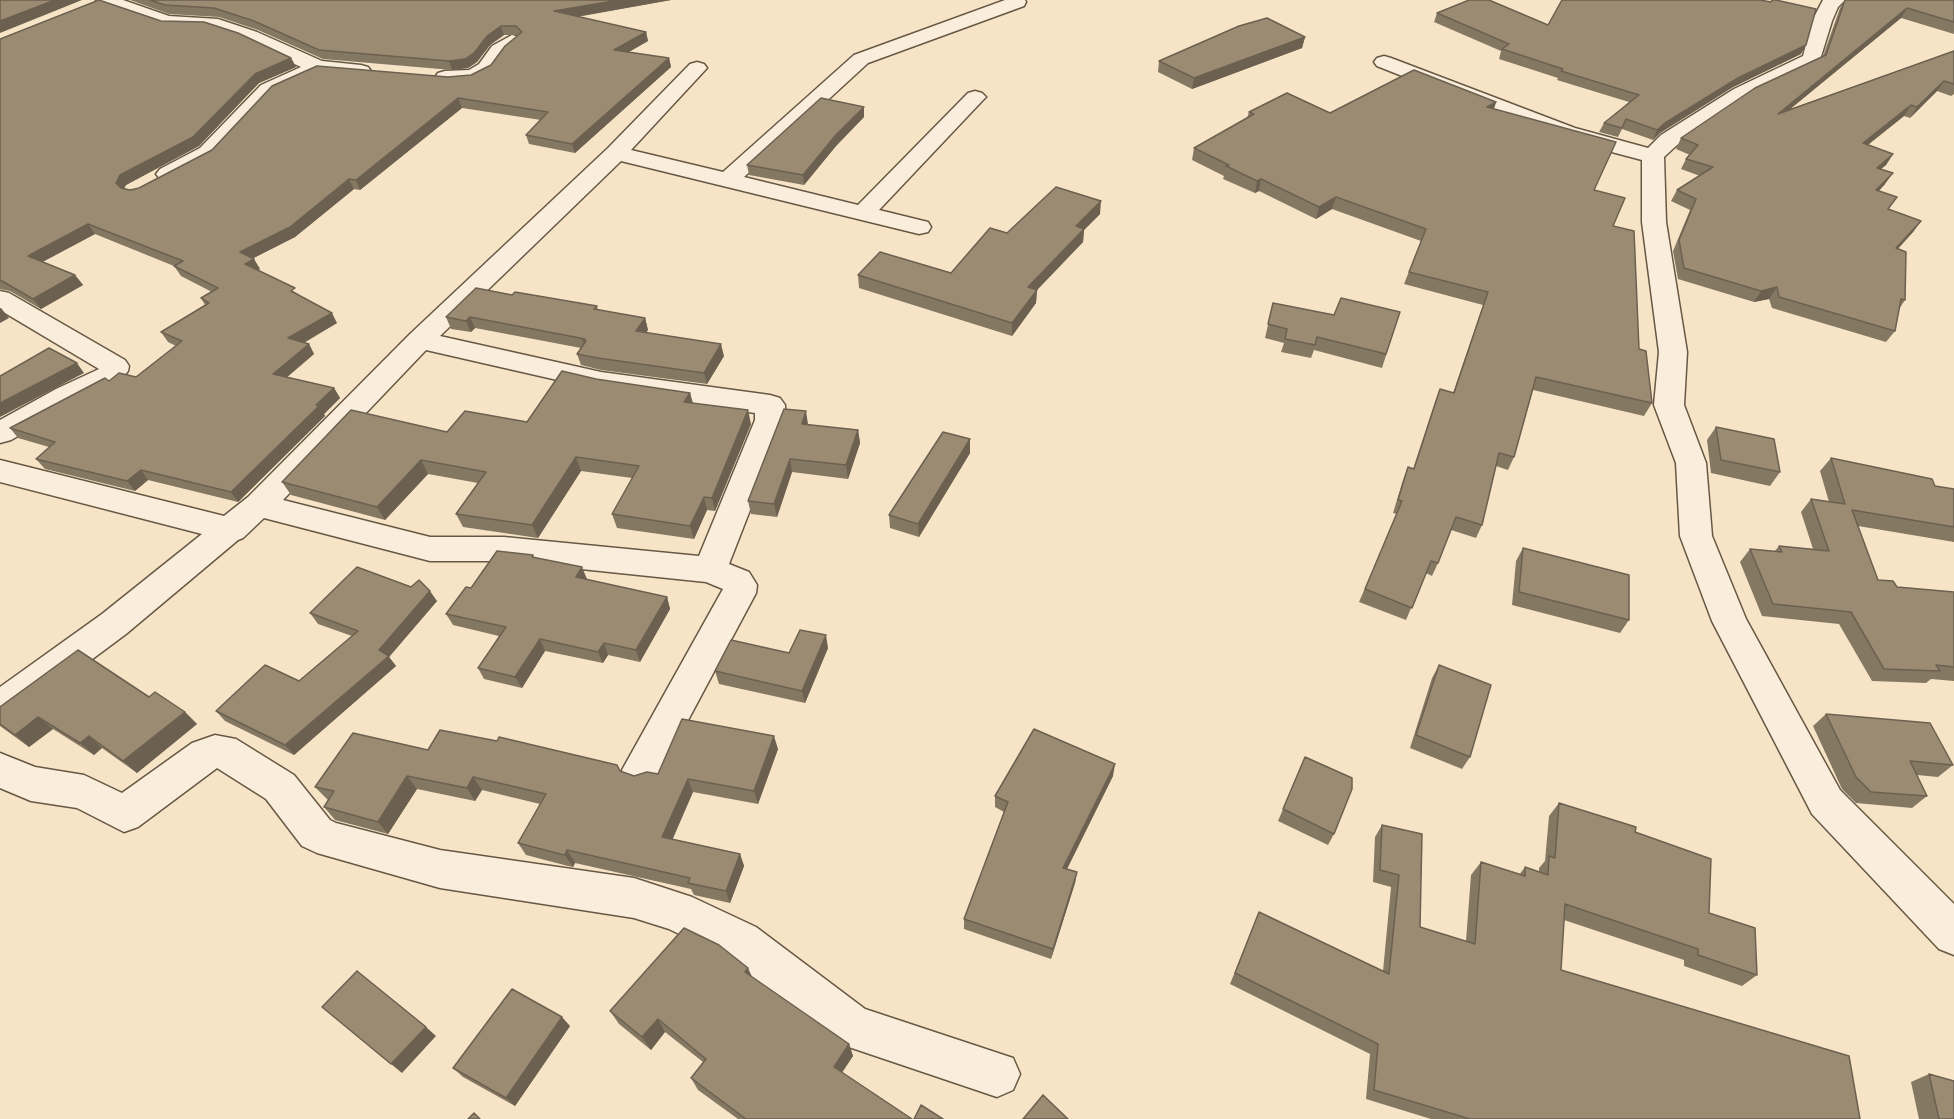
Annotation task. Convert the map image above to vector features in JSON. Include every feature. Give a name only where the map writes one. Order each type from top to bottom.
[{"type":"street","points":[[1836,0],[1830,4],[1822,21],[1812,59],[1741,93],[1669,140],[1653,156],[1654,222],[1673,352],[1669,405],[1691,463],[1696,536],[1729,621],[1826,802],[1954,934]]},
{"type":"street","points":[[728,180],[861,58],[1017,2]]},
{"type":"street","points":[[99,3],[167,22],[211,23],[250,36],[318,68],[385,73]]},
{"type":"street","points":[[430,76],[474,76],[486,68],[498,50],[512,41]]},
{"type":"street","points":[[1384,62],[1566,133],[1653,156]]},
{"type":"street","points":[[147,186],[208,153],[236,120],[268,88],[318,68]]},
{"type":"street","points":[[4,699],[114,624],[260,505],[420,340],[616,153],[698,68]]},
{"type":"street","points":[[863,213],[975,97]]},
{"type":"street","points":[[616,153],[919,227]]},
{"type":"street","points":[[0,299],[115,366],[114,371],[108,377],[66,396],[0,433]]},
{"type":"street","points":[[420,340],[601,381],[770,405],[770,420],[710,570]]},
{"type":"street","points":[[0,471],[232,530]]},
{"type":"street","points":[[260,505],[430,549],[504,549],[710,570],[737,581],[740,585],[739,593],[641,770]]},
{"type":"street","points":[[0,770],[31,784],[84,792],[124,814],[206,755],[215,751],[224,751],[280,787],[316,833],[331,840],[440,870],[634,898],[677,911],[741,942],[853,1027],[997,1074]]},
{"type":"building","points":[[0,0],[55,0],[0,21]]},
{"type":"building","points":[[99,0],[161,21],[204,22],[238,33],[291,58],[255,74],[193,137],[120,175],[116,183],[121,188],[130,190],[139,188],[212,150],[272,86],[317,66],[448,77],[471,75],[491,65],[505,46],[522,32],[516,26],[501,26],[487,36],[474,53],[465,59],[449,61],[319,50],[254,21],[214,8],[165,5],[150,0],[619,0],[554,11],[646,32],[614,50],[669,58],[572,144],[526,135],[548,112],[458,98],[356,180],[349,179],[290,227],[240,252],[254,259],[245,264],[295,288],[291,291],[332,313],[288,338],[309,344],[273,374],[334,388],[316,405],[319,406],[231,492],[141,470],[127,481],[36,459],[55,442],[10,428],[105,378],[109,381],[119,373],[136,377],[182,341],[161,332],[209,303],[201,298],[218,288],[174,266],[183,261],[88,224],[28,256],[75,275],[33,299],[0,281],[0,39]]},
{"type":"building","points":[[1469,0],[1489,0],[1548,25],[1562,0],[1760,0],[1771,2],[1776,0],[1816,9],[1806,45],[1738,78],[1657,130],[1626,119],[1622,128],[1604,123],[1639,95],[1561,71],[1563,69],[1502,49],[1509,44],[1437,13]]},
{"type":"building","points":[[1845,0],[1954,0],[1954,22],[1907,8],[1778,114],[1954,51],[1954,84],[1944,81],[1917,107],[1911,105],[1863,143],[1893,154],[1877,168],[1893,173],[1876,190],[1897,197],[1888,209],[1921,221],[1896,248],[1906,252],[1905,300],[1901,299],[1895,331],[1779,297],[1777,287],[1761,291],[1684,268],[1679,240],[1696,199],[1677,190],[1713,167],[1686,159],[1698,145],[1681,138],[1755,88],[1826,55]]},
{"type":"building","points":[[1267,18],[1305,37],[1194,78],[1159,61],[1239,26]]},
{"type":"building","points":[[1414,70],[1496,102],[1487,107],[1616,142],[1594,190],[1625,198],[1613,226],[1634,231],[1639,349],[1646,351],[1652,403],[1536,377],[1514,457],[1499,453],[1482,525],[1456,517],[1438,563],[1431,561],[1412,608],[1365,589],[1402,501],[1398,500],[1408,467],[1414,469],[1440,389],[1454,393],[1488,292],[1409,272],[1426,229],[1336,197],[1319,207],[1261,179],[1257,181],[1194,148],[1254,114],[1249,112],[1287,93],[1330,113]]},
{"type":"building","points":[[821,98],[864,107],[835,136],[803,175],[747,165]]},
{"type":"building","points":[[1056,187],[1101,201],[1076,226],[1084,229],[1028,287],[1037,290],[1012,323],[858,275],[880,252],[951,273],[990,228],[1007,233]]},
{"type":"building","points":[[476,288],[597,306],[594,309],[645,318],[636,331],[721,344],[704,373],[577,354],[586,341],[583,341],[585,339],[470,317],[466,321],[446,317]]},
{"type":"building","points":[[1341,298],[1400,312],[1386,354],[1317,337],[1315,345],[1285,339],[1287,329],[1268,324],[1273,303],[1334,315]]},
{"type":"building","points":[[49,348],[77,363],[0,403],[0,376]]},
{"type":"building","points":[[562,371],[596,379],[690,393],[684,402],[748,410],[712,498],[704,497],[690,526],[612,514],[639,466],[576,457],[532,525],[456,514],[486,472],[421,460],[377,507],[282,482],[351,410],[447,432],[465,411],[527,422]]},
{"type":"building","points":[[784,409],[806,411],[802,424],[858,430],[846,465],[790,459],[774,504],[748,501]]},
{"type":"building","points":[[1716,427],[1774,439],[1780,472],[1721,460]]},
{"type":"building","points":[[943,432],[970,439],[918,524],[889,515]]},
{"type":"building","points":[[1831,458],[1932,479],[1935,486],[1954,489],[1954,527],[1852,510],[1878,580],[1893,581],[1897,587],[1954,592],[1954,667],[1936,665],[1940,671],[1884,669],[1851,612],[1773,604],[1750,549],[1782,552],[1779,546],[1829,551],[1811,499],[1845,504]]},
{"type":"building","points":[[1523,548],[1629,575],[1629,620],[1519,592]]},
{"type":"building","points":[[497,551],[533,555],[532,557],[582,567],[576,577],[667,597],[636,650],[604,643],[598,652],[540,639],[515,677],[478,668],[506,627],[446,614],[466,587],[471,588]]},
{"type":"building","points":[[357,567],[411,587],[419,580],[430,591],[379,650],[389,656],[285,745],[216,711],[265,665],[299,681],[358,631],[310,613]]},
{"type":"building","points":[[800,630],[826,635],[802,691],[715,671],[731,640],[789,653]]},
{"type":"building","points":[[78,650],[149,697],[155,692],[185,712],[123,761],[89,736],[80,743],[38,717],[15,735],[0,724],[0,707]]},
{"type":"building","points":[[1439,665],[1491,685],[1470,757],[1416,735]]},
{"type":"building","points":[[1826,714],[1930,723],[1953,765],[1910,761],[1927,796],[1871,792],[1856,777]]},
{"type":"building","points":[[682,719],[774,736],[754,791],[688,779],[662,837],[740,854],[726,891],[688,883],[690,878],[567,850],[565,855],[518,843],[546,794],[473,777],[467,788],[407,776],[378,822],[324,807],[334,791],[315,787],[353,733],[428,750],[440,730],[497,741],[499,737],[617,765],[620,771],[634,776],[647,772],[658,774]]},
{"type":"building","points":[[1034,729],[1115,764],[1063,868],[1077,872],[1053,949],[964,919],[1008,802],[995,796]]},
{"type":"building","points":[[1305,757],[1352,778],[1352,789],[1334,834],[1283,809]]},
{"type":"building","points":[[1559,803],[1636,827],[1635,832],[1711,859],[1709,913],[1755,928],[1757,975],[1698,955],[1698,949],[1565,904],[1561,970],[1849,1056],[1860,1119],[1470,1119],[1374,1090],[1378,1044],[1235,973],[1259,912],[1389,974],[1399,875],[1380,870],[1382,825],[1422,834],[1420,927],[1475,944],[1481,862],[1525,876],[1525,867],[1548,875],[1549,856],[1555,858]]},
{"type":"building","points":[[684,928],[719,945],[748,968],[745,972],[849,1044],[834,1067],[912,1119],[746,1119],[691,1078],[706,1059],[658,1019],[642,1037],[610,1011]]},
{"type":"building","points":[[357,971],[426,1027],[391,1064],[322,1007]]},
{"type":"building","points":[[512,989],[562,1017],[506,1098],[453,1068]]},
{"type":"building","points":[[1929,1074],[1954,1081],[1954,1119],[1939,1119]]},
{"type":"building","points":[[1043,1095],[1068,1119],[1023,1119]]},
{"type":"building","points":[[921,1105],[943,1119],[914,1119]]},
{"type":"building","points":[[474,1113],[480,1119],[468,1119]]}]
